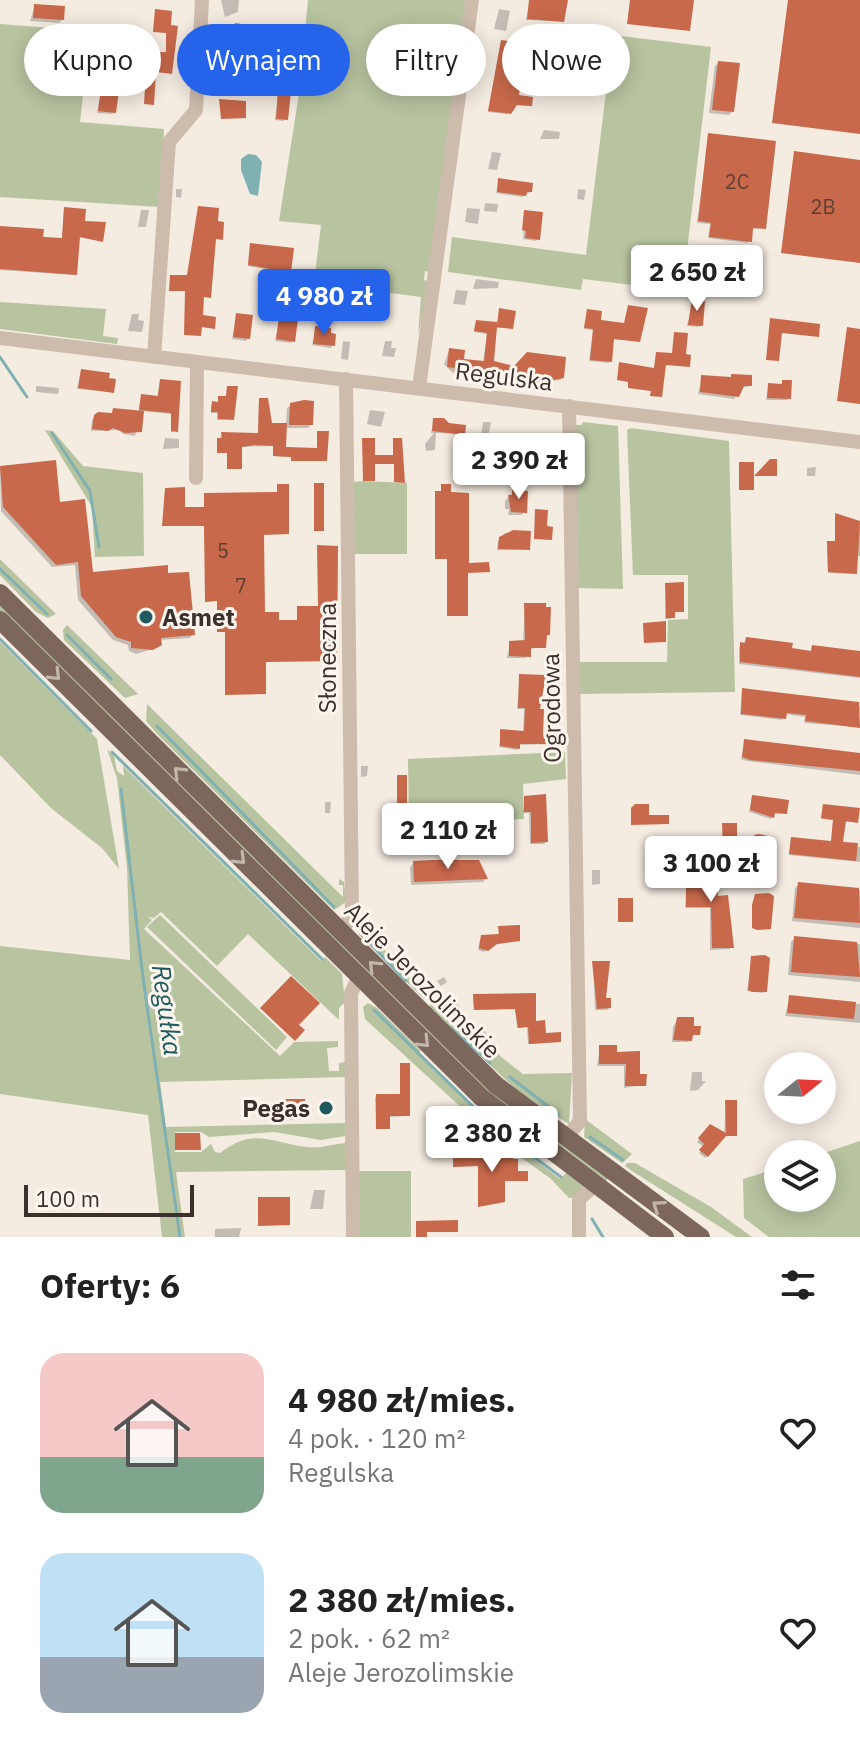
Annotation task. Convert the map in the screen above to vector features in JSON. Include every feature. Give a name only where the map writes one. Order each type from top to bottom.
[{"type":"main road","name":"Aleje Jerozolimskie","points":[[0,593],[478,1068],[555,1132],[701,1237]]},
{"type":"main road","name":"Aleje Jerozolimskie","points":[[0,620],[481,1097],[665,1237]]},
{"type":"street","points":[[154,357],[169,142],[196,110],[202,0]]},
{"type":"street","points":[[419,388],[472,0]]},
{"type":"street","name":"Regulska","points":[[0,338],[860,442]]},
{"type":"street","points":[[196,478],[197,362]]},
{"type":"street","name":"Słoneczna","points":[[341,933],[352,914],[346,379]]},
{"type":"street","name":"Ogrodowa","points":[[555,1132],[566,1134],[575,1130],[580,1121],[569,406]]},
{"type":"street","points":[[353,1237],[351,993],[359,977]]},
{"type":"street","points":[[579,1237],[579,1199],[595,1185]]},
{"type":"green space","points":[[308,0],[468,0],[465,24],[366,24],[366,96],[455,96],[430,272],[425,271],[424,280],[429,282],[418,336],[421,297],[314,283],[321,225],[279,221],[298,96],[350,96],[350,24],[306,24]]},
{"type":"green space","points":[[0,24],[24,26],[24,96],[83,96],[80,122],[164,129],[160,207],[0,197]]},
{"type":"green space","points":[[630,37],[711,47],[685,268],[674,272],[657,288],[583,279],[581,290],[448,272],[452,237],[586,255],[606,96],[630,96]]},
{"type":"green space","points":[[0,302],[106,309],[103,336],[118,338],[117,344],[0,329]]},
{"type":"green space","points":[[583,422],[618,426],[623,589],[576,588],[576,425]]},
{"type":"green space","points":[[631,428],[729,441],[735,692],[578,694],[577,662],[667,662],[668,620],[688,619],[688,575],[633,575],[627,430]]},
{"type":"green space","points":[[45,430],[53,431],[83,466],[143,473],[144,556],[95,557],[92,507]]},
{"type":"green space","points":[[352,482],[407,483],[407,554],[354,554]]},
{"type":"green space","points":[[0,559],[56,614],[48,618],[36,612],[0,575]]},
{"type":"green space","points":[[0,603],[503,1100],[608,1178],[605,1184],[508,1111],[0,612]]},
{"type":"green space","points":[[67,625],[138,694],[125,698],[64,640],[63,630]]},
{"type":"green space","points":[[0,642],[97,739],[119,869],[102,848],[52,809],[0,755]]},
{"type":"green space","points":[[147,704],[343,897],[343,885],[339,885],[339,879],[344,882],[346,902],[334,910],[159,736],[146,721]]},
{"type":"green space","points":[[107,749],[114,756],[117,771],[124,776],[123,766],[321,961],[325,957],[342,974],[345,1002],[339,1008],[339,1020],[248,934],[217,966],[161,912],[154,918],[148,917],[152,920],[144,929],[280,1056],[294,1042],[338,1041],[338,1047],[327,1048],[329,1071],[339,1071],[339,1063],[345,1062],[345,1077],[160,1082],[166,1127],[345,1123],[345,1136],[321,1140],[274,1132],[209,1137],[201,1132],[175,1132],[175,1152],[201,1152],[211,1144],[215,1152],[220,1153],[242,1140],[252,1138],[312,1147],[346,1143],[346,1170],[176,1172],[185,1237],[162,1237],[148,1115],[0,1094],[0,946],[130,960],[127,868],[117,778]]},
{"type":"green space","points":[[565,752],[566,779],[523,784],[524,819],[409,825],[408,759]]},
{"type":"green space","points":[[160,915],[287,1037],[276,1050],[147,927]]},
{"type":"green space","points":[[359,920],[426,997],[424,999],[359,935]]},
{"type":"green space","points":[[430,1002],[454,1025],[485,1031],[500,1056],[523,1074],[572,1073],[569,1124],[521,1094],[430,1009]]},
{"type":"green space","points":[[368,1003],[421,1051],[419,1053],[374,1011],[494,1127],[490,1134],[365,1019],[363,1007]]},
{"type":"green space","points":[[585,1119],[632,1154],[622,1163],[584,1137]]},
{"type":"green space","points":[[501,1134],[560,1179],[567,1172],[584,1186],[576,1197],[569,1198],[551,1179],[497,1140]]},
{"type":"green space","points":[[860,1141],[860,1237],[769,1237],[744,1218],[743,1179],[764,1172],[764,1212],[836,1212],[836,1149]]},
{"type":"green space","points":[[635,1163],[711,1207],[752,1237],[736,1237],[632,1171],[625,1166]]},
{"type":"green space","points":[[359,1171],[411,1171],[411,1237],[359,1237]]},
{"type":"water","points":[[248,154],[256,155],[262,162],[258,196],[250,194],[241,170],[241,159]]},
{"type":"building","points":[[529,0],[568,0],[564,22],[527,19]]},
{"type":"building","points":[[630,0],[694,0],[690,31],[627,24]]},
{"type":"building","points":[[788,0],[860,0],[860,134],[772,123]]},
{"type":"building","points":[[34,4],[65,6],[64,20],[33,18]]},
{"type":"building","points":[[155,9],[172,11],[171,25],[177,26],[177,34],[172,74],[161,73],[161,52],[166,52],[166,33],[161,33],[161,24],[154,24]]},
{"type":"building","points":[[502,40],[502,96],[533,97],[532,106],[517,105],[511,114],[488,111]]},
{"type":"building","points":[[718,61],[740,63],[734,112],[712,110]]},
{"type":"building","points":[[100,96],[118,96],[116,113],[98,111]]},
{"type":"building","points":[[144,96],[155,96],[154,105],[144,104]]},
{"type":"building","points":[[278,96],[291,96],[288,120],[276,119]]},
{"type":"building","points":[[219,99],[246,101],[246,118],[221,119]]},
{"type":"building","points":[[708,133],[776,141],[766,229],[753,228],[752,242],[709,237],[711,223],[698,221]]},
{"type":"building","points":[[794,151],[860,160],[860,263],[781,253]]},
{"type":"building","points":[[498,178],[533,183],[532,192],[527,192],[526,196],[497,192]]},
{"type":"building","points":[[198,206],[219,208],[218,221],[224,222],[223,240],[216,239],[211,298],[204,297],[203,315],[216,317],[215,329],[202,327],[201,336],[184,335],[185,291],[169,291],[170,275],[187,275]]},
{"type":"building","points":[[64,207],[86,209],[85,221],[106,222],[103,242],[80,237],[77,275],[0,269],[0,226],[44,229],[43,237],[62,238]]},
{"type":"building","points":[[524,210],[543,212],[540,240],[525,238],[526,231],[522,230]]},
{"type":"building","points":[[250,243],[294,248],[288,297],[274,293],[277,270],[248,265]]},
{"type":"building","points":[[692,299],[705,301],[703,326],[688,325]]},
{"type":"building","points":[[628,305],[648,308],[640,342],[614,339],[612,362],[590,360],[593,329],[584,328],[587,309],[602,311],[601,320],[624,323]]},
{"type":"building","points":[[499,308],[516,311],[513,329],[497,327],[494,361],[514,366],[527,352],[566,357],[564,378],[553,380],[552,386],[541,385],[515,372],[514,381],[500,381],[490,380],[491,375],[454,371],[454,368],[447,367],[449,348],[465,350],[464,359],[484,361],[487,333],[474,331],[476,320],[497,322],[497,326]]},
{"type":"building","points":[[236,313],[253,315],[250,339],[233,337]]},
{"type":"building","points":[[279,316],[298,319],[295,342],[276,339]]},
{"type":"building","points":[[770,318],[820,324],[819,337],[782,333],[779,361],[766,360]]},
{"type":"building","points":[[315,326],[331,328],[331,333],[336,334],[335,346],[313,344]]},
{"type":"building","points":[[847,327],[860,329],[860,404],[837,401]]},
{"type":"building","points":[[674,332],[688,333],[686,354],[691,355],[690,367],[666,365],[662,397],[650,396],[651,391],[628,388],[628,382],[617,380],[619,362],[654,368],[656,352],[672,353]]},
{"type":"building","points":[[81,369],[110,373],[109,378],[116,379],[114,393],[78,388]]},
{"type":"building","points":[[731,374],[752,375],[752,386],[744,386],[739,397],[700,392],[701,375],[731,377]]},
{"type":"building","points":[[160,379],[181,381],[178,432],[171,431],[171,413],[139,410],[141,394],[158,396]]},
{"type":"building","points":[[782,380],[792,380],[791,399],[767,398],[768,383],[782,384]]},
{"type":"building","points":[[227,386],[238,386],[234,420],[218,419],[218,412],[211,412],[212,401],[218,402],[218,396],[226,396]]},
{"type":"building","points":[[259,398],[268,398],[272,423],[287,423],[286,447],[317,448],[317,431],[329,431],[327,461],[291,461],[291,457],[273,456],[273,446],[254,445],[242,447],[242,469],[227,469],[227,453],[217,453],[217,438],[222,438],[221,432],[258,433]]},
{"type":"building","points":[[314,401],[313,425],[289,425],[290,403]]},
{"type":"building","points":[[113,408],[144,411],[142,432],[92,429],[94,415],[98,412],[112,413]]},
{"type":"building","points":[[433,418],[466,425],[465,435],[432,431]]},
{"type":"building","points":[[362,438],[375,438],[375,455],[393,455],[393,438],[402,438],[405,483],[394,482],[394,464],[375,464],[375,481],[363,481]]},
{"type":"building","points":[[513,451],[543,455],[541,472],[512,469]]},
{"type":"building","points":[[770,459],[777,459],[777,476],[754,476]]},
{"type":"building","points":[[56,460],[60,502],[85,499],[93,572],[168,565],[168,573],[189,572],[195,635],[161,638],[162,645],[153,650],[131,648],[131,642],[116,637],[81,596],[78,562],[56,565],[3,507],[0,466]]},
{"type":"building","points":[[739,462],[754,462],[754,490],[739,490]]},
{"type":"building","points":[[314,483],[324,483],[324,531],[314,531]]},
{"type":"building","points":[[277,484],[289,484],[289,534],[264,535],[265,612],[279,612],[279,620],[297,620],[297,606],[318,606],[317,545],[338,546],[337,661],[266,662],[266,694],[225,695],[225,632],[217,632],[217,601],[205,602],[204,526],[162,526],[165,488],[185,487],[185,507],[204,507],[204,493],[277,492]]},
{"type":"building","points":[[441,484],[451,484],[451,492],[469,493],[469,563],[489,562],[490,572],[468,573],[468,616],[447,616],[447,559],[435,559],[435,491],[441,491]]},
{"type":"building","points":[[512,490],[528,491],[527,513],[511,512],[508,495],[512,495]]},
{"type":"building","points":[[535,509],[548,510],[547,526],[553,527],[552,540],[534,539]]},
{"type":"building","points":[[835,513],[860,521],[857,574],[828,572],[827,541],[835,541]]},
{"type":"building","points":[[513,530],[531,531],[530,550],[498,549],[499,537]]},
{"type":"building","points":[[684,582],[684,612],[675,612],[675,618],[666,618],[665,583]]},
{"type":"building","points":[[524,603],[546,603],[546,607],[551,607],[550,635],[547,635],[546,648],[531,648],[531,657],[509,656],[509,641],[525,640]]},
{"type":"building","points":[[666,621],[666,642],[644,643],[643,623]]},
{"type":"building","points":[[746,637],[793,643],[792,648],[811,651],[812,645],[860,651],[860,677],[740,662],[740,642],[745,643]]},
{"type":"building","points":[[519,674],[546,675],[540,709],[544,709],[543,735],[554,734],[555,744],[520,744],[520,749],[500,746],[500,729],[524,731],[525,708],[518,708]]},
{"type":"building","points":[[742,688],[859,702],[860,728],[805,721],[806,715],[787,713],[786,719],[741,714]]},
{"type":"building","points":[[744,739],[860,753],[860,771],[750,760],[742,757]]},
{"type":"building","points":[[397,775],[407,775],[407,809],[397,809]]},
{"type":"building","points":[[546,794],[548,842],[531,843],[531,812],[524,812],[524,796]]},
{"type":"building","points":[[752,795],[789,800],[787,814],[775,813],[774,818],[750,810]]},
{"type":"building","points":[[635,804],[649,804],[649,815],[669,815],[669,824],[631,825],[631,808]]},
{"type":"building","points":[[823,804],[860,808],[858,823],[846,821],[843,842],[858,843],[856,861],[789,854],[791,837],[831,841],[833,820],[821,818]]},
{"type":"building","points":[[722,823],[737,823],[737,845],[753,847],[754,835],[773,837],[770,871],[756,872],[751,869],[752,863],[717,864],[717,848],[723,848]]},
{"type":"building","points":[[503,832],[503,845],[477,847],[476,834]]},
{"type":"building","points":[[479,860],[488,879],[414,882],[413,861]]},
{"type":"building","points":[[702,867],[717,867],[718,896],[728,895],[734,948],[712,948],[711,907],[686,907],[686,872],[702,871]]},
{"type":"building","points":[[798,882],[859,888],[860,923],[794,918]]},
{"type":"building","points":[[769,893],[774,896],[771,929],[752,928],[755,894]]},
{"type":"building","points":[[618,898],[633,898],[633,922],[618,922]]},
{"type":"building","points":[[520,925],[520,941],[497,944],[488,951],[479,948],[481,935],[499,934],[498,926]]},
{"type":"building","points":[[794,936],[857,942],[860,977],[791,972]]},
{"type":"building","points":[[765,955],[770,958],[767,992],[752,992],[748,990],[751,956]]},
{"type":"building","points":[[592,961],[610,961],[606,998],[611,998],[611,1008],[597,1009]]},
{"type":"building","points":[[291,976],[320,1003],[299,1025],[305,1030],[295,1041],[260,1008]]},
{"type":"building","points":[[536,993],[536,1021],[545,1020],[546,1033],[561,1032],[561,1042],[529,1044],[528,1027],[518,1028],[515,1009],[474,1010],[473,994]]},
{"type":"building","points":[[789,995],[856,1002],[854,1019],[787,1013]]},
{"type":"building","points":[[677,1017],[694,1017],[694,1026],[701,1026],[700,1035],[693,1035],[692,1041],[673,1040]]},
{"type":"building","points":[[599,1045],[617,1045],[617,1052],[640,1051],[640,1074],[647,1074],[646,1086],[625,1086],[626,1064],[599,1064]]},
{"type":"building","points":[[400,1063],[410,1063],[410,1116],[390,1116],[390,1129],[376,1129],[376,1094],[400,1094]]},
{"type":"building","points":[[283,1099],[305,1099],[306,1119],[277,1120],[276,1105],[283,1105]]},
{"type":"building","points":[[725,1100],[737,1100],[737,1136],[726,1136],[708,1157],[699,1150],[704,1144],[698,1138],[710,1124],[726,1133]]},
{"type":"building","points":[[175,1133],[200,1133],[201,1150],[175,1150]]},
{"type":"building","points":[[453,1153],[513,1153],[513,1159],[518,1159],[518,1171],[528,1171],[528,1181],[505,1181],[505,1202],[478,1207],[478,1166],[453,1167]]},
{"type":"building","points":[[258,1197],[290,1197],[290,1225],[258,1226]]},
{"type":"building","points":[[458,1220],[458,1232],[427,1232],[427,1237],[416,1237],[416,1221]]},
{"type":"waterway","name":"Regułka","points":[[0,357],[27,397]]},
{"type":"waterway","name":"Regułka","points":[[52,433],[90,491],[99,547]]},
{"type":"waterway","points":[[0,569],[47,614]]},
{"type":"waterway","points":[[67,635],[111,679]]},
{"type":"waterway","points":[[0,639],[91,731]]},
{"type":"waterway","points":[[157,726],[334,907]]},
{"type":"waterway","points":[[112,752],[322,959]]},
{"type":"waterway","name":"Regułka","points":[[121,789],[143,978],[180,1237]]},
{"type":"waterway","points":[[362,935],[406,981]]},
{"type":"waterway","points":[[374,1010],[492,1125]]},
{"type":"waterway","points":[[451,1028],[490,1063]]},
{"type":"waterway","points":[[510,1077],[558,1114]]},
{"type":"waterway","points":[[503,1134],[561,1177]]},
{"type":"waterway","points":[[590,1137],[623,1160]]},
{"type":"waterway","points":[[592,1219],[603,1237]]},
{"type":"place","name":"Asmet","points":[[146,617]]},
{"type":"place","name":"Pegas","points":[[326,1108]]}]
